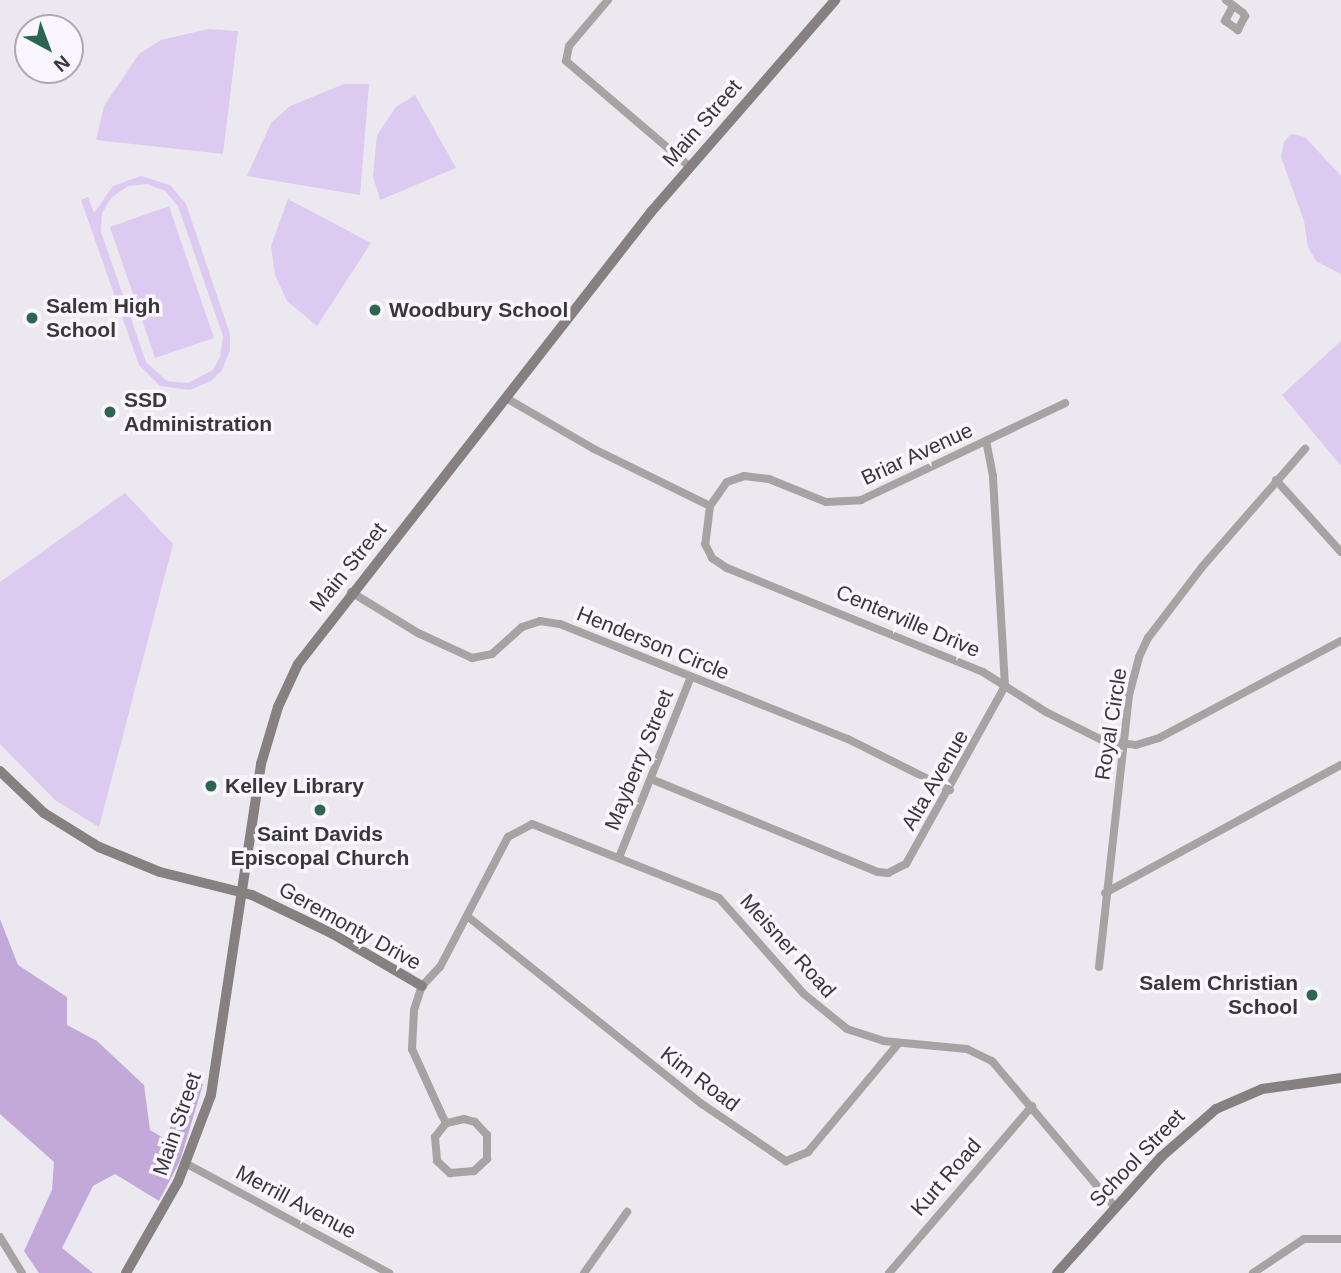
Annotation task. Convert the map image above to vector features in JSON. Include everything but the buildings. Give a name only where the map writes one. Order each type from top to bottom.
[{"type":"main road","name":"Main Street","points":[[126,1273],[187,1164],[219,1059],[239,891],[261,764],[280,699],[298,664],[351,592],[690,167],[835,0]]},
{"type":"main road","name":"Geremonty Drive","points":[[0,771],[44,813],[99,847],[160,872],[239,891],[333,934],[422,986]]},
{"type":"main road","name":"School Street","points":[[1058,1273],[1115,1207],[1190,1129],[1230,1101],[1281,1084],[1341,1078]]},
{"type":"street","points":[[608,0],[569,46],[566,61],[690,167]]},
{"type":"street","points":[[506,398],[594,449],[710,506]]},
{"type":"street","name":"Briar Avenue","points":[[710,506],[727,482],[744,476],[769,480],[826,502],[854,501],[1065,403]]},
{"type":"street","points":[[986,441],[993,476],[1005,686]]},
{"type":"street","name":"Royal Circle","points":[[1099,967],[1105,893],[1129,695],[1147,638],[1276,480],[1305,449]]},
{"type":"street","points":[[1276,480],[1341,552]]},
{"type":"street","name":"Centerville Drive","points":[[710,506],[705,544],[712,558],[727,568],[873,624],[988,674],[1088,734],[1124,745],[1142,744],[1169,733],[1341,641]]},
{"type":"street","name":"Henderson Circle","points":[[351,592],[418,633],[472,658],[492,654],[522,627],[540,621],[848,739],[950,790]]},
{"type":"street","name":"Mayberry Street","points":[[620,855],[691,677]]},
{"type":"street","name":"Alta Avenue","points":[[651,779],[888,873],[906,864],[950,790],[1005,686]]},
{"type":"street","points":[[1105,893],[1341,765]]},
{"type":"street","name":"Meisner Road","points":[[422,986],[440,967],[501,849],[523,825],[541,826],[620,855],[719,898],[826,1014],[860,1035],[898,1044],[955,1047],[984,1056],[1032,1106],[1115,1207]]},
{"type":"street","name":"Kim Road","points":[[467,916],[702,1104],[786,1161],[808,1152],[898,1044]]},
{"type":"street","points":[[422,986],[411,1040],[446,1123]]},
{"type":"street","name":"Kurt Road","points":[[889,1273],[1032,1106]]},
{"type":"street","points":[[464,1119],[484,1130],[489,1153],[474,1171],[450,1173],[437,1161],[435,1137],[446,1123],[464,1119]]},
{"type":"street","name":"Merrill Avenue","points":[[187,1164],[389,1273]]},
{"type":"street","points":[[584,1273],[626,1212]]},
{"type":"street","points":[[0,1237],[22,1273]]},
{"type":"street","points":[[1253,1273],[1281,1250],[1304,1239],[1341,1239]]},
{"type":"shaded area","points":[[208,29],[238,31],[223,154],[96,140],[104,106],[139,54],[161,40]]},
{"type":"shaded area","points":[[344,84],[369,84],[360,195],[247,176],[271,123],[290,106]]},
{"type":"shaded area","points":[[415,95],[456,168],[380,200],[373,176],[377,135],[396,107]]},
{"type":"shaded area","points":[[1291,134],[1305,137],[1341,176],[1341,274],[1316,261],[1308,247],[1304,221],[1281,157],[1284,142]]},
{"type":"shaded area","points":[[141,176],[170,185],[186,204],[230,334],[230,350],[222,370],[211,381],[190,390],[160,386],[139,365],[81,200],[88,197],[94,213],[113,186]],"holes":[[[147,184],[165,191],[178,206],[223,336],[220,357],[213,370],[188,383],[167,381],[146,362],[101,232],[102,213],[112,197],[128,186]]]},
{"type":"shaded area","points":[[288,199],[371,243],[317,326],[287,301],[275,275],[271,246]]},
{"type":"shaded area","points":[[169,206],[214,338],[155,358],[110,227]]},
{"type":"shaded area","points":[[1341,341],[1341,466],[1282,395]]},
{"type":"shaded area","points":[[125,493],[173,544],[99,827],[55,800],[0,744],[0,582]]},
{"type":"shaded area","points":[[0,919],[18,965],[67,997],[67,1025],[97,1041],[144,1085],[150,1130],[165,1139],[191,1081],[203,1084],[180,1161],[159,1201],[115,1174],[93,1186],[62,1248],[93,1273],[39,1273],[24,1251],[52,1190],[54,1162],[0,1114]]},
{"type":"place","name":"Woodbury School","points":[[375,310]]},
{"type":"place","name":"Salem High School","points":[[32,318]]},
{"type":"place","name":"SSD Administration","points":[[110,412]]},
{"type":"place","name":"Kelley Library","points":[[211,786]]},
{"type":"place","name":"Saint Davids Episcopal Church","points":[[320,810]]},
{"type":"place","name":"Salem Christian School","points":[[1312,995]]}]
